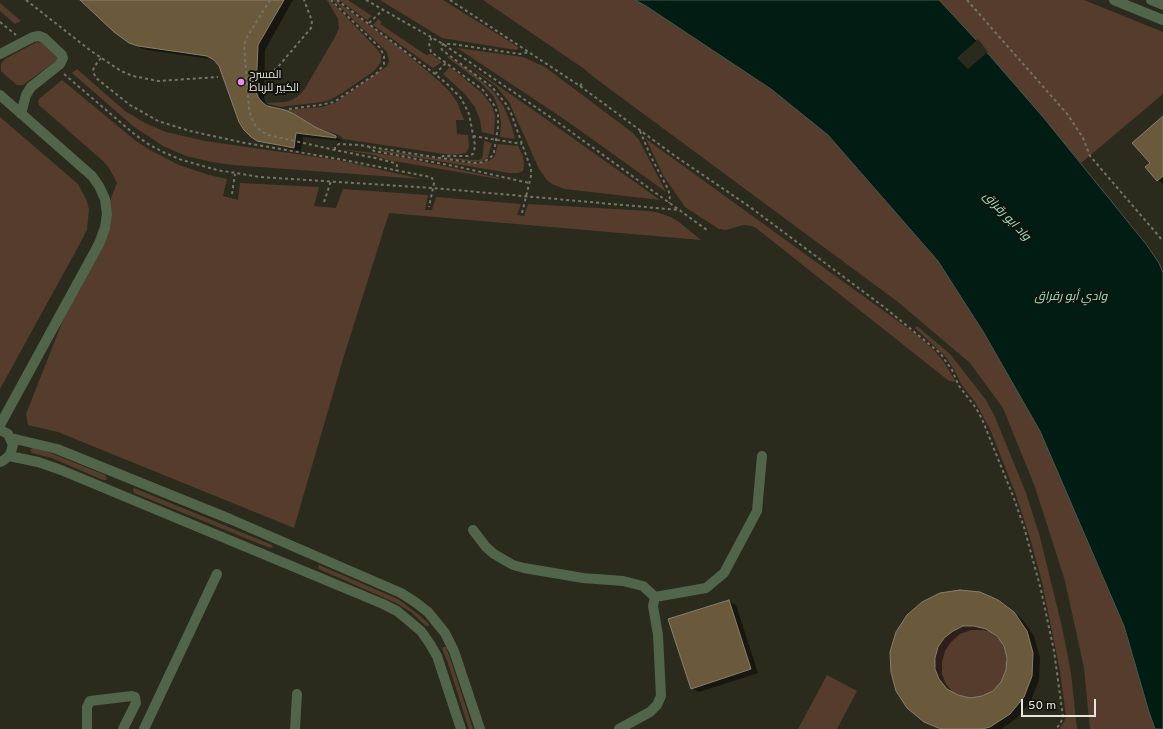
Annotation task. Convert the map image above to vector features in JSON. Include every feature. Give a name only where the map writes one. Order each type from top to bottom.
[{"type":"street","points":[[1114,0],[1163,20]]},
{"type":"street","points":[[1151,0],[1163,5]]},
{"type":"street","points":[[0,54],[36,36],[44,38],[62,56],[62,62],[31,87],[26,95],[21,114]]},
{"type":"street","points":[[0,95],[92,176],[99,186],[104,199],[107,214],[105,228],[100,242],[0,425]]},
{"type":"street","points":[[0,430],[5,432],[11,438],[57,449],[125,476],[401,593],[428,612],[445,633],[457,657],[480,729]]},
{"type":"street","points":[[2,461],[13,448],[11,438]]},
{"type":"street","points":[[655,597],[706,588],[724,573],[757,511],[762,456]]},
{"type":"street","points":[[2,461],[50,465],[397,611],[421,631],[430,644],[442,669],[461,729]]},
{"type":"street","points":[[118,493],[125,476]]},
{"type":"street","points":[[473,530],[486,547],[494,554],[513,565],[583,578],[623,581],[643,586],[655,597]]},
{"type":"street","points":[[292,566],[299,549]]},
{"type":"street","points":[[144,729],[217,574]]},
{"type":"street","points":[[619,729],[650,712],[657,705],[661,696],[658,635],[653,606],[655,597]]},
{"type":"street","points":[[430,644],[445,633]]},
{"type":"street","points":[[296,729],[297,694]]},
{"type":"street","points":[[87,729],[87,708],[90,701],[132,696],[135,697],[136,704],[123,729]]},
{"type":"path","points":[[26,0],[101,58],[121,71],[145,79],[171,81],[218,77]]},
{"type":"path","points":[[270,0],[247,37],[244,45],[251,117],[255,124],[268,134],[395,163],[397,165],[396,171]]},
{"type":"path","points":[[263,74],[271,72],[277,68],[311,28],[312,21],[304,0]]},
{"type":"path","points":[[289,109],[334,102],[377,73],[384,64],[384,56],[380,48],[331,0]]},
{"type":"path","points":[[337,0],[435,74],[454,90],[465,105],[469,114],[475,148],[473,154],[464,157],[443,156],[440,158]]},
{"type":"path","points":[[366,0],[443,44],[556,120],[707,230]]},
{"type":"path","points":[[450,0],[580,86],[756,212],[884,306],[933,346],[946,361],[959,386],[976,408],[987,430],[1013,496],[1031,552],[1048,622],[1058,680],[1063,717],[1056,729]]},
{"type":"path","points":[[967,0],[1068,115],[1083,138],[1090,156],[1163,241]]},
{"type":"path","points":[[369,24],[383,10]]},
{"type":"path","points":[[0,22],[24,42]]},
{"type":"path","points":[[993,37],[996,34]]},
{"type":"path","points":[[335,150],[335,147],[338,144],[368,146],[474,163],[484,162],[492,156],[498,121],[498,115],[494,105],[483,90],[431,52],[429,44],[432,38]]},
{"type":"path","points":[[443,44],[520,54],[530,52]]},
{"type":"path","points":[[443,44],[441,48],[442,50],[484,80],[500,94],[511,113],[531,169],[522,213]]},
{"type":"path","points":[[101,58],[93,71],[96,78],[130,105],[158,121],[174,127],[245,143],[339,159],[432,178],[434,183],[429,207]]},
{"type":"path","points":[[435,74],[446,64]]},
{"type":"path","points":[[55,68],[148,144],[182,160],[235,174],[287,179],[433,188],[679,210]]},
{"type":"path","points":[[580,86],[583,82]]},
{"type":"path","points":[[640,130],[651,157],[668,189],[670,196],[669,203]]},
{"type":"path","points":[[473,136],[522,144]]},
{"type":"path","points":[[368,146],[374,151],[459,167],[529,183]]},
{"type":"path","points":[[232,194],[235,174]]},
{"type":"path","points":[[324,202],[331,181]]},
{"type":"shaded area","points":[[327,0],[330,0],[377,49],[381,55],[381,62],[374,71],[330,100],[280,107],[265,103],[286,102],[292,100],[304,90],[339,28],[338,19]]},
{"type":"shaded area","points":[[333,0],[401,49],[450,92],[457,102],[464,120],[456,120],[457,134],[468,135],[469,147],[466,153],[451,155],[343,139],[339,135],[315,127],[285,110],[322,107],[335,103],[387,66],[389,61],[387,52]]},
{"type":"shaded area","points":[[339,0],[348,0],[372,16],[367,20]]},
{"type":"shaded area","points":[[380,0],[443,0],[518,47],[518,49],[516,50],[442,38]]},
{"type":"shaded area","points":[[483,0],[635,0],[771,89],[828,135],[938,261],[984,333],[1040,431],[1124,626],[1155,729],[1090,729],[1084,668],[1065,581],[1035,487],[1003,408],[970,363],[898,302],[583,68]]},
{"type":"shaded area","points":[[939,0],[1084,0],[1163,32],[1163,94],[1081,163],[977,41]]},
{"type":"shaded area","points":[[0,3],[21,21],[15,24],[0,11]]},
{"type":"shaded area","points":[[378,19],[382,22],[380,24],[426,55],[431,54],[442,62],[433,68],[373,25]]},
{"type":"shaded area","points":[[37,42],[42,43],[58,58],[23,85],[17,85],[1,71],[1,64],[5,59]]},
{"type":"shaded area","points":[[457,48],[523,57],[545,67],[633,133],[639,140],[666,192],[564,119]]},
{"type":"shaded area","points":[[448,56],[473,73],[494,92],[504,107],[515,139],[500,137],[501,123],[494,97],[481,83],[447,57]]},
{"type":"shaded area","points":[[462,61],[660,200],[565,189],[552,184],[539,169],[509,102],[497,87]]},
{"type":"shaded area","points":[[450,67],[482,93],[492,106],[495,116],[494,135],[482,132],[480,120],[475,107],[464,93],[443,74]]},
{"type":"shaded area","points":[[77,69],[125,111],[145,123],[166,132],[205,141],[338,160],[421,179],[233,165],[186,156],[163,146],[133,126],[72,73]]},
{"type":"shaded area","points":[[62,80],[136,141],[150,150],[179,165],[227,179],[223,196],[238,200],[240,183],[319,187],[314,206],[336,208],[343,189],[428,195],[425,210],[432,210],[436,197],[521,204],[517,215],[524,216],[528,204],[649,211],[671,217],[701,240],[389,213],[343,359],[294,528],[58,432],[28,425],[26,414],[117,183],[109,168],[103,161],[39,105],[39,99]]},
{"type":"shaded area","points":[[0,117],[78,184],[87,201],[89,210],[87,229],[83,238],[0,389]]},
{"type":"shaded area","points":[[646,139],[917,335],[935,351],[956,382],[949,381],[756,228],[743,225],[726,230],[719,229],[685,207],[663,175]]},
{"type":"shaded area","points":[[484,141],[492,143],[488,157],[483,161],[474,162],[444,158],[479,160],[483,155]]},
{"type":"shaded area","points":[[498,144],[518,146],[523,156],[523,171],[518,173],[509,173],[379,151],[382,150],[466,163],[479,163],[489,161],[493,158]]},
{"type":"shaded area","points":[[339,149],[410,159],[499,179],[388,160],[374,155]]},
{"type":"shaded area","points":[[917,326],[950,354],[986,400],[995,417],[1026,493],[1040,537],[1062,627],[1071,673],[1077,729],[1059,729],[1066,716],[1060,671],[1042,582],[1016,495],[990,429],[975,402],[961,384],[946,357],[915,328]]},
{"type":"shaded area","points":[[33,448],[48,452],[105,475],[107,478],[106,480],[103,480],[52,458],[32,453],[30,450]]},
{"type":"shaded area","points":[[134,488],[272,545],[273,547],[270,548],[134,493]]},
{"type":"shaded area","points":[[319,565],[398,599],[419,615],[429,624],[429,626],[426,626],[411,612],[396,603],[319,569]]},
{"type":"shaded area","points":[[971,626],[991,632],[1001,642],[1007,662],[1001,682],[991,692],[971,698],[951,692],[941,682],[935,662],[941,642],[951,632]]},
{"type":"shaded area","points":[[443,647],[446,647],[449,655],[473,729],[469,729],[448,663],[442,649]]},
{"type":"shaded area","points":[[827,675],[857,691],[837,729],[798,729]]},
{"type":"water","name":"وادي أبو رقراق","points":[[635,0],[939,0],[1043,117],[1146,244],[1159,263],[1163,273],[1163,729],[1155,729],[1124,626],[1040,431],[984,333],[938,261],[828,135],[771,89]]},
{"type":"pier","points":[[978,39],[988,52],[968,69],[957,58]]},
{"type":"building","name":"المسرح الكبير للرباط","points":[[80,0],[284,0],[258,45],[256,91],[258,97],[267,106],[285,110],[294,114],[315,127],[336,136],[336,138],[296,133],[294,148],[257,141],[244,130],[239,122],[219,66],[214,60],[207,56],[138,46],[129,43],[114,32]]},
{"type":"building","points":[[1163,116],[1163,176],[1157,181],[1145,167],[1150,163],[1132,143]]},
{"type":"building","points":[[960,590],[980,592],[998,600],[1014,612],[1027,631],[1033,653],[1032,676],[1024,697],[1010,714],[990,727],[982,729],[941,729],[924,722],[907,708],[896,691],[891,672],[890,652],[896,632],[907,615],[922,602],[940,593]],"holes":[[[963,626],[974,626],[986,629],[997,636],[1004,646],[1007,658],[1006,670],[1001,682],[993,691],[982,696],[970,698],[958,695],[947,689],[939,679],[935,669],[935,658],[938,647],[944,638]]]},
{"type":"building","points":[[729,600],[751,669],[691,689],[668,619]]},
{"type":"place","name":"المسرح الكبير للرباط","points":[[241,82]]},
{"type":"water label","name":"واد ابو رقراق","points":[[1006,217]]}]
